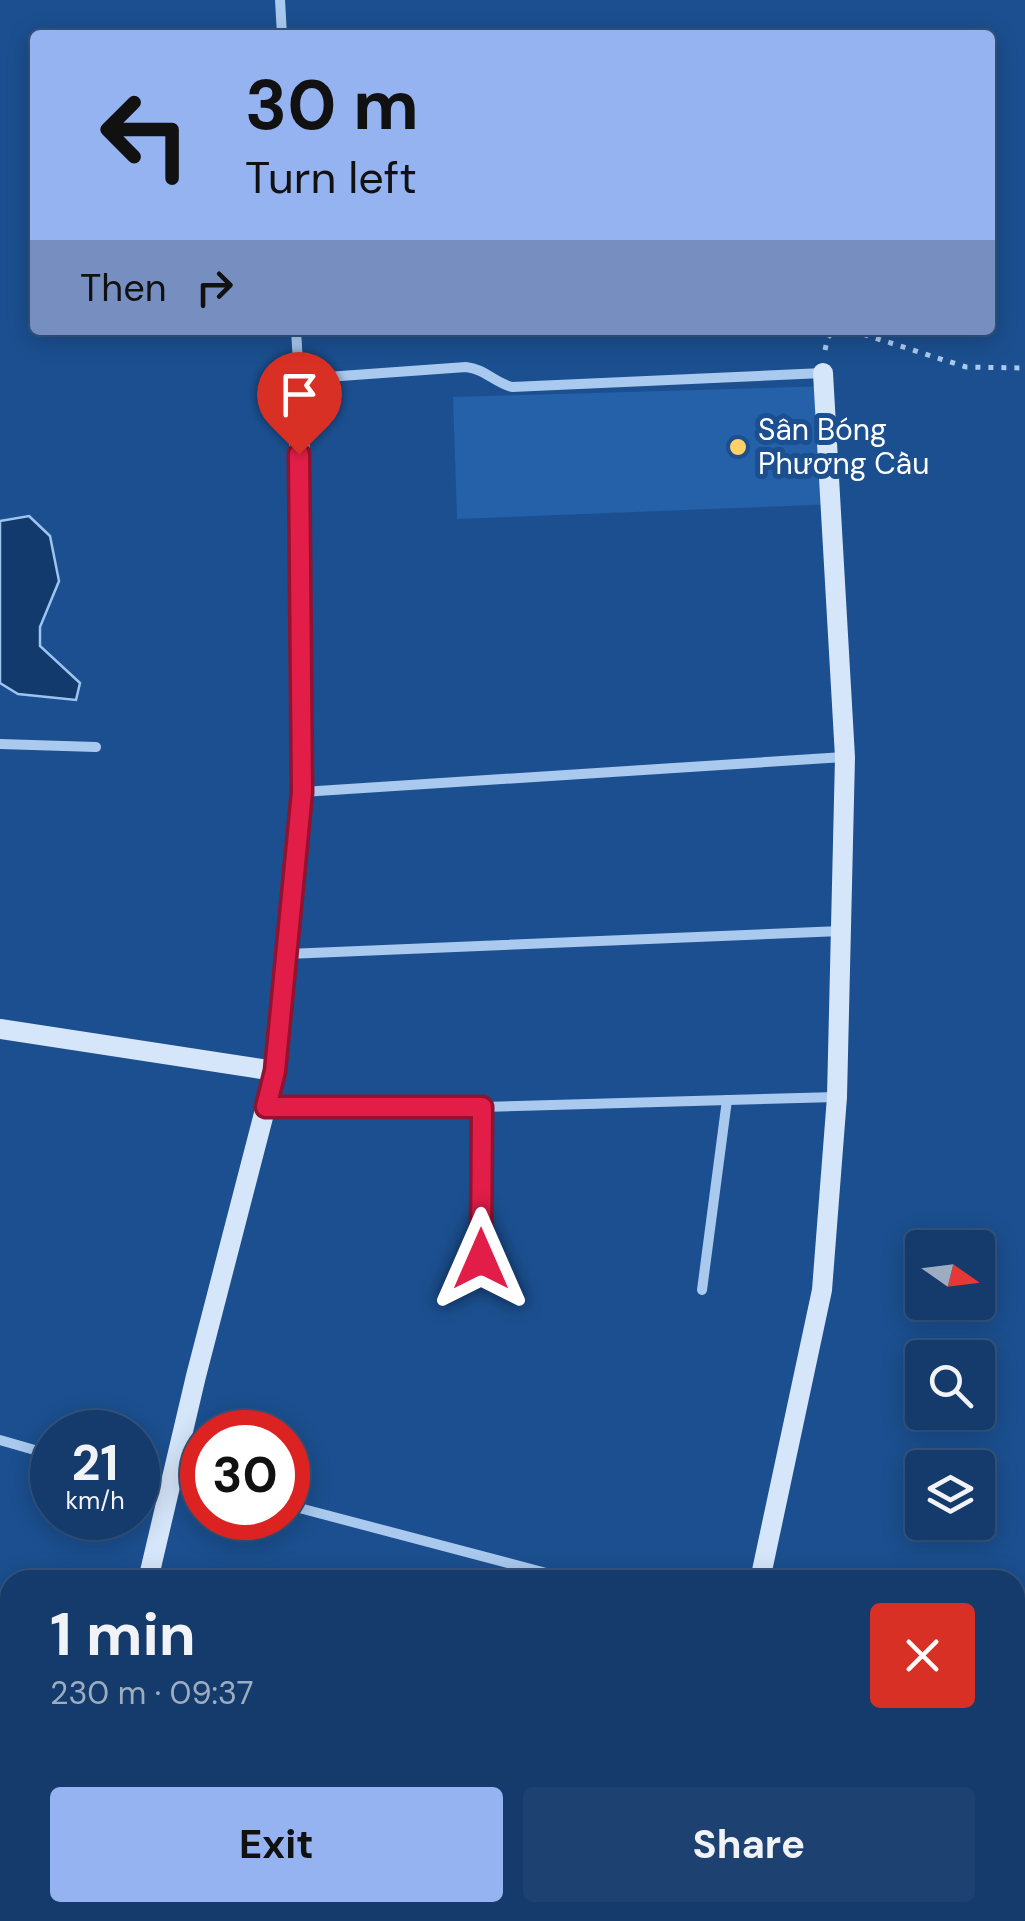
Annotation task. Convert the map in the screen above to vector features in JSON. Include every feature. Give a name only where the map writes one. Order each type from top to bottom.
[{"type":"street","points":[[280,0],[282,30]]},
{"type":"street","points":[[150,1570],[275,1071],[302,792],[296,335]]},
{"type":"street","points":[[298,378],[466,367],[486,371],[512,387],[823,373],[845,757],[837,1097],[822,1290],[762,1570]]},
{"type":"street","points":[[0,744],[96,747]]},
{"type":"street","points":[[302,792],[845,757]]},
{"type":"street","points":[[286,954],[841,931]]},
{"type":"street","points":[[0,1029],[275,1071]]},
{"type":"street","points":[[266,1107],[482,1107],[837,1097]]},
{"type":"street","points":[[702,1290],[726,1100]]},
{"type":"street","points":[[481,1259],[482,1107]]},
{"type":"street","points":[[0,1440],[30,1449]]},
{"type":"street","points":[[160,1480],[180,1481]]},
{"type":"street","points":[[310,1511],[535,1570]]},
{"type":"path","points":[[823,373],[826,343],[832,335]]},
{"type":"path","points":[[866,335],[966,367],[1025,368]]},
{"type":"shaded area","points":[[832,386],[837,504],[457,519],[453,397]]},
{"type":"shaded area","points":[[29,516],[50,536],[59,581],[40,627],[40,646],[80,683],[76,700],[18,694],[0,683],[0,521]]},
{"type":"place","name":"Sân Bóng Phương Cầu","points":[[738,447]]},
{"type":"route","points":[[299,454],[302,792],[275,1071],[266,1107],[482,1107],[481,1259]]}]
